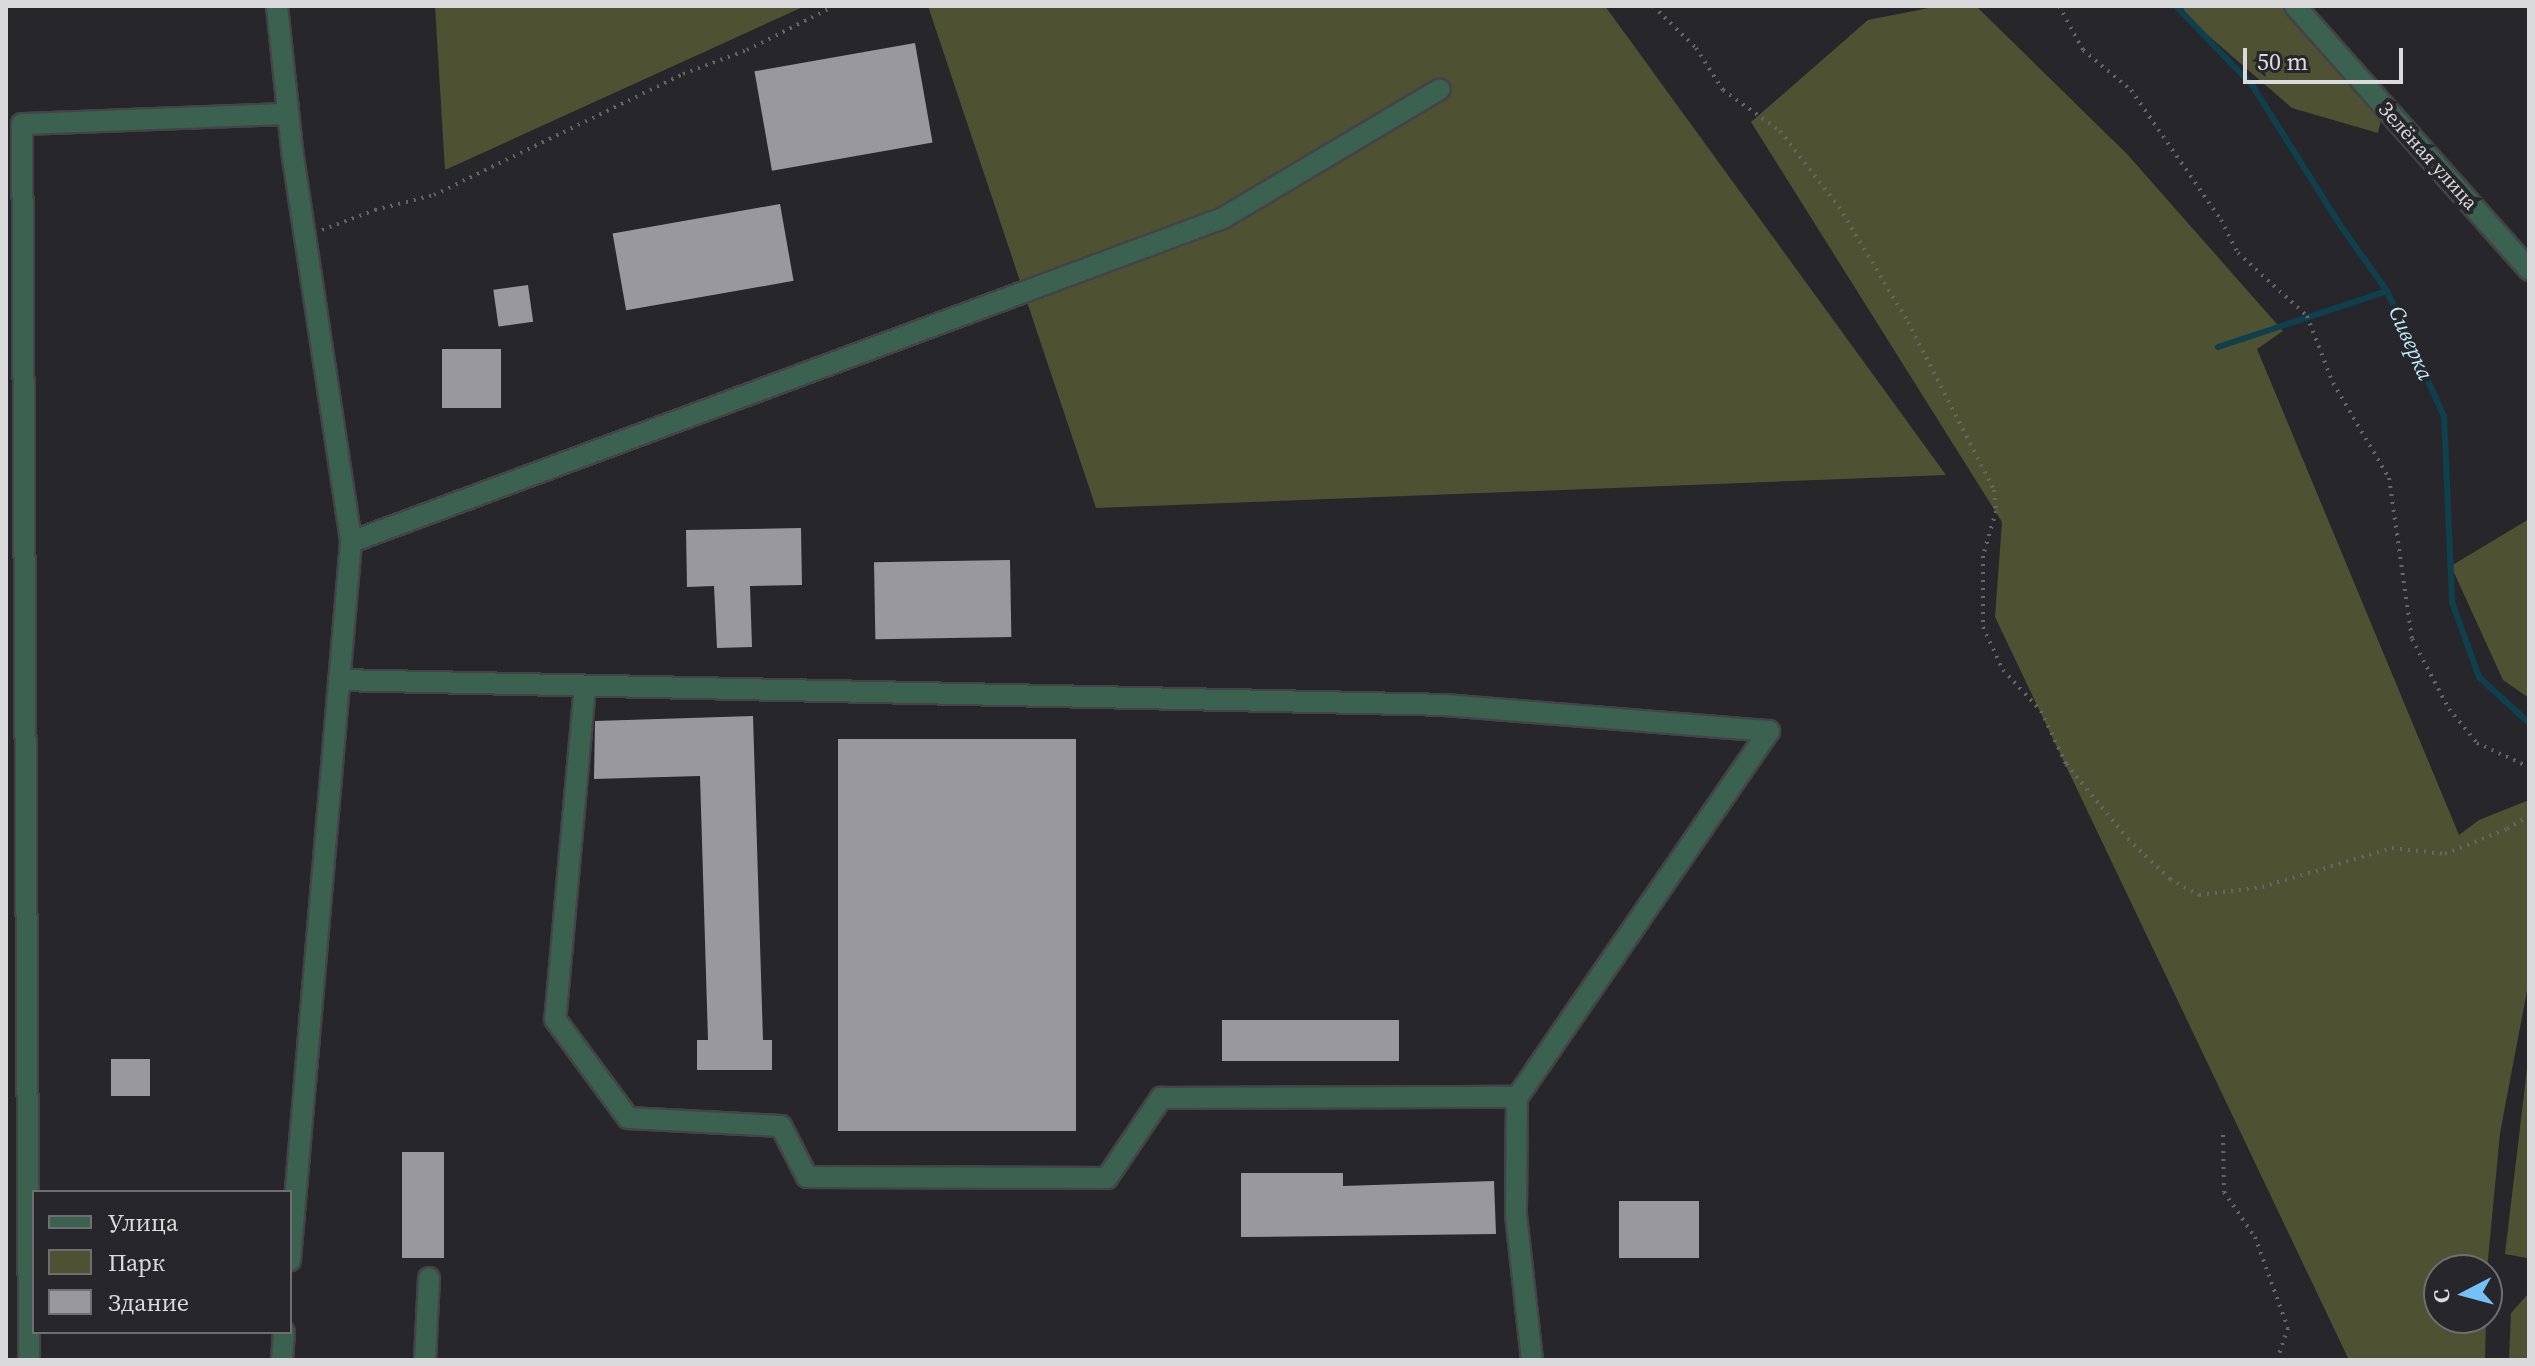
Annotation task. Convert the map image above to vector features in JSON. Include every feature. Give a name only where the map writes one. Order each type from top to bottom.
[{"type":"street","points":[[277,6],[288,114],[351,542],[292,1236]]},
{"type":"street","name":"Зелёная улица","points":[[2295,6],[2529,270]]},
{"type":"street","points":[[351,542],[1223,218],[1440,89]]},
{"type":"street","points":[[29,1360],[14,124],[288,114]]},
{"type":"street","points":[[339,680],[1445,705],[1769,731],[1517,1097],[1516,1215],[1532,1360]]},
{"type":"street","points":[[585,686],[555,1019],[628,1118],[781,1126],[807,1177],[1107,1178],[1161,1098],[1517,1097]]},
{"type":"street","points":[[425,1360],[429,1278]]},
{"type":"street","points":[[282,1360],[284,1334]]},
{"type":"path","points":[[305,237],[375,210],[434,195],[683,74],[747,50],[834,6]]},
{"type":"path","points":[[1653,6],[1696,48],[1723,90],[1780,131],[1839,207],[1908,322],[1994,490],[1996,511],[1983,556],[1983,627],[2003,670],[2041,711],[2066,764],[2128,839],[2170,879],[2199,895],[2262,887],[2392,848],[2445,854],[2507,829],[2529,816]]},
{"type":"path","points":[[2059,6],[2083,50],[2131,90],[2221,220],[2238,253],[2307,316],[2333,383],[2389,478],[2412,639],[2449,709],[2477,743],[2529,767]]},
{"type":"path","points":[[2223,1135],[2224,1192],[2255,1237],[2288,1328],[2277,1360]]},
{"type":"green space","points":[[435,6],[805,6],[445,170]]},
{"type":"green space","points":[[928,6],[1605,6],[1946,475],[1096,508]]},
{"type":"green space","points":[[1939,6],[1976,6],[2127,154],[2283,331],[2257,349],[2459,835],[2479,820],[2529,800],[2529,980],[2500,1133],[2489,1254],[2423,1254],[2423,1334],[2486,1334],[2485,1360],[2349,1360],[1995,617],[2002,522],[1751,122],[1868,20]]},
{"type":"green space","points":[[2182,6],[2306,6],[2387,93],[2378,133],[2292,108],[2188,18]]},
{"type":"green space","points":[[2529,519],[2529,698],[2503,680],[2451,566]]},
{"type":"green space","points":[[2529,1052],[2529,1256],[2527,1258],[2505,1254]]},
{"type":"green space","points":[[2529,1293],[2529,1360],[2509,1360],[2511,1313]]},
{"type":"building","points":[[915,43],[933,142],[772,171],[754,71]]},
{"type":"building","points":[[780,204],[794,281],[626,310],[613,234]]},
{"type":"building","points":[[528,285],[533,322],[498,327],[493,290]]},
{"type":"building","points":[[442,349],[501,349],[501,408],[442,408]]},
{"type":"building","points":[[801,528],[802,585],[750,586],[752,647],[717,648],[714,586],[687,587],[686,530]]},
{"type":"building","points":[[1010,560],[1011,637],[875,639],[874,562]]},
{"type":"building","points":[[753,716],[763,1040],[772,1040],[772,1070],[697,1070],[697,1040],[708,1040],[700,776],[594,779],[595,721]]},
{"type":"building","points":[[838,739],[1076,739],[1076,1131],[838,1131]]},
{"type":"building","points":[[1222,1020],[1399,1020],[1399,1061],[1222,1061]]},
{"type":"building","points":[[111,1059],[150,1059],[150,1096],[111,1096]]},
{"type":"building","points":[[402,1152],[444,1152],[444,1258],[402,1258]]},
{"type":"building","points":[[1241,1173],[1343,1173],[1343,1186],[1494,1181],[1496,1234],[1241,1237]]},
{"type":"building","points":[[1619,1201],[1699,1201],[1699,1258],[1619,1258]]},
{"type":"waterway","name":"Сиверка","points":[[2176,6],[2252,85],[2340,225],[2387,291],[2444,416],[2452,602],[2479,677],[2529,723]]},
{"type":"waterway","points":[[2218,347],[2387,291]]}]
